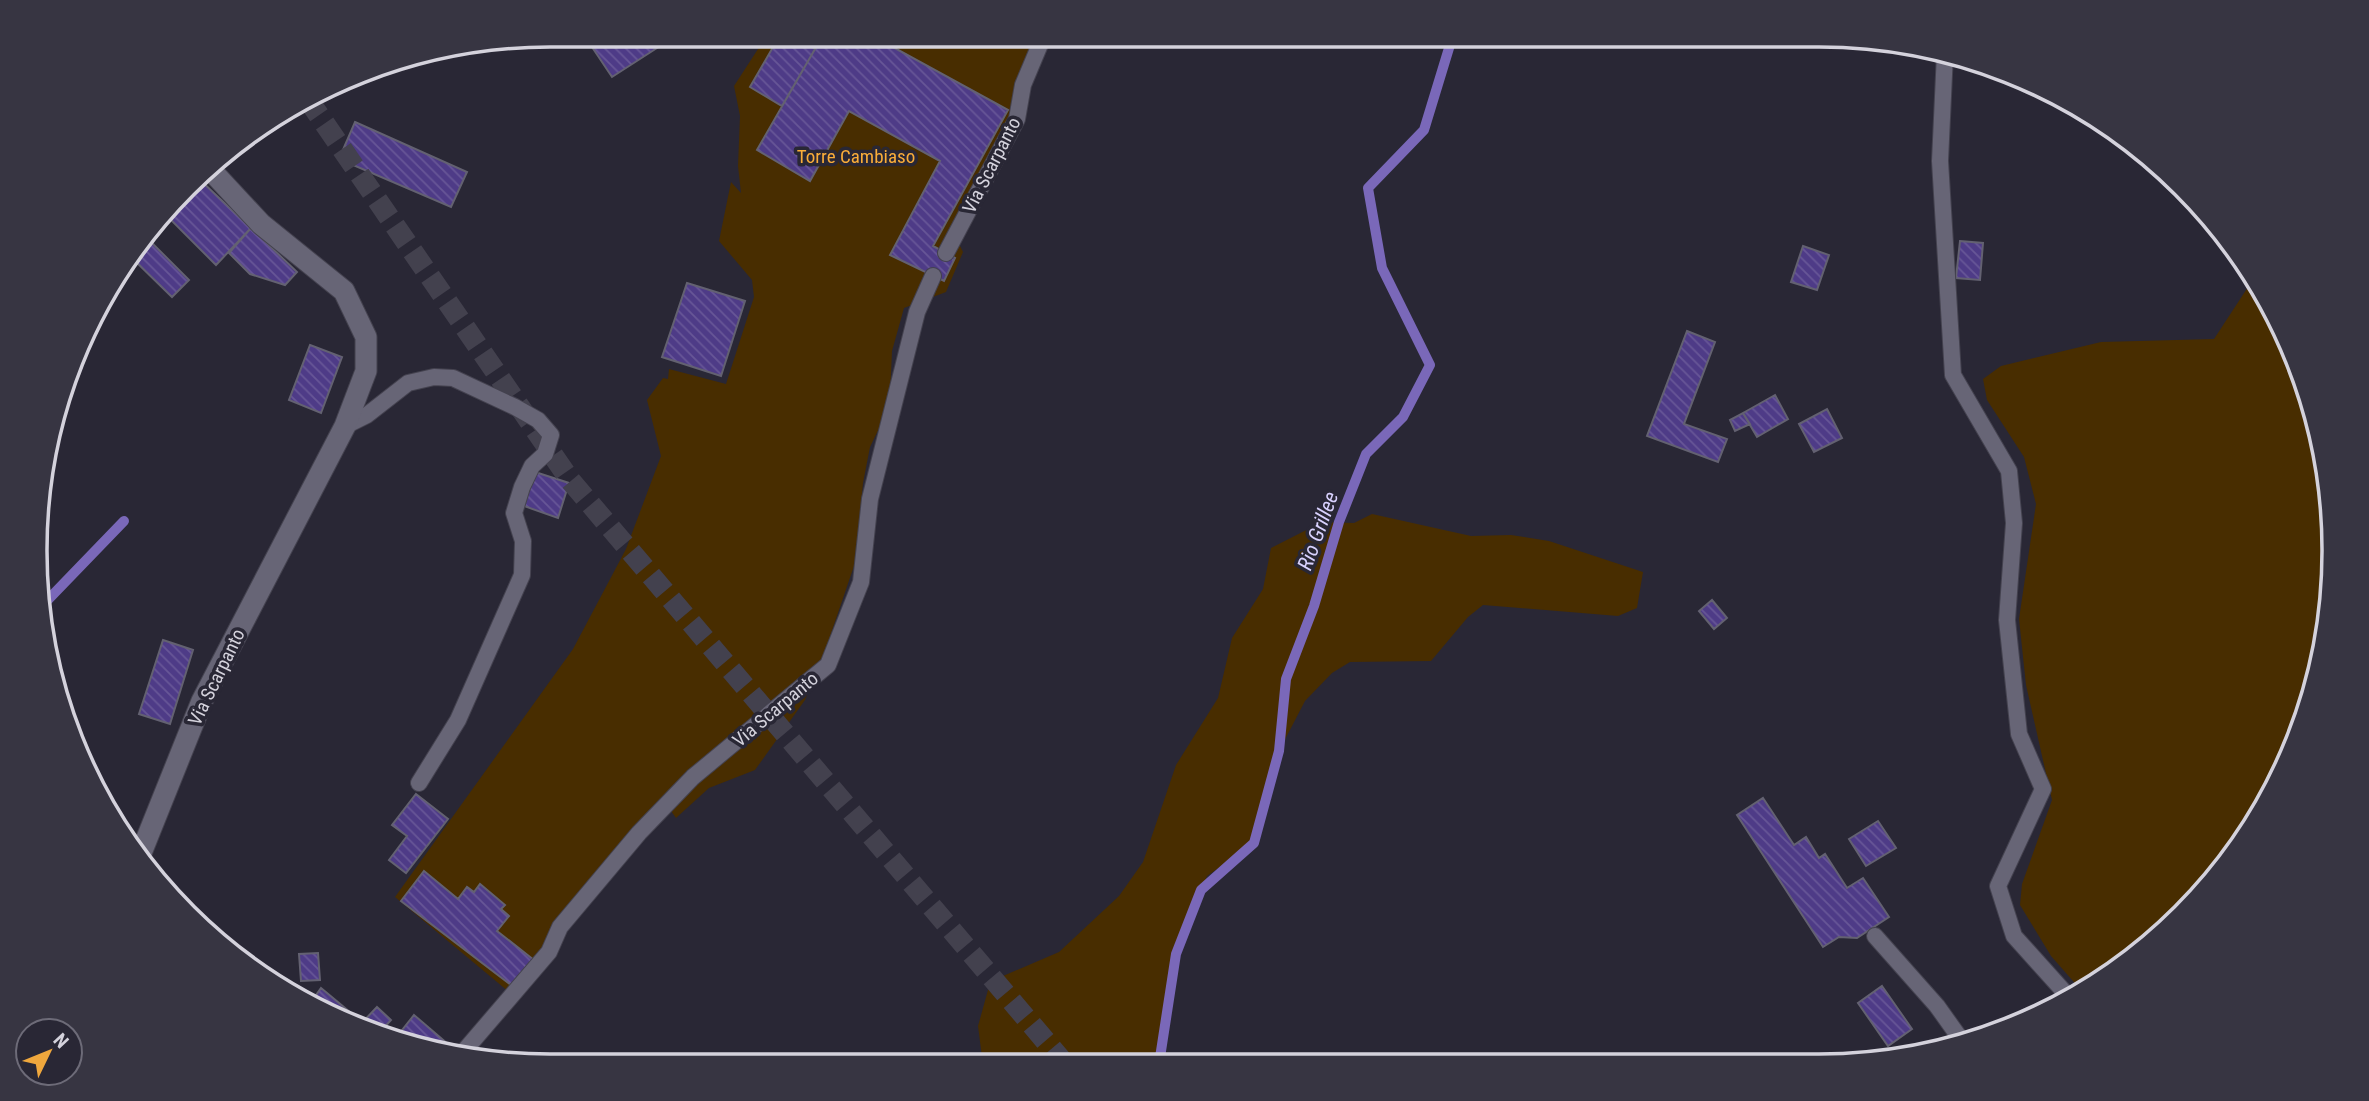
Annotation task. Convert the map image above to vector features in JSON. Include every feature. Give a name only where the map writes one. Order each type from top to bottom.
[{"type":"street","name":"Via Scarpanto","points":[[144,846],[202,701],[345,426],[366,371],[366,337],[344,290],[261,224],[216,175]]},
{"type":"lane","name":"Via Scarpanto","points":[[946,253],[1017,119],[1023,85],[1039,47]]},
{"type":"lane","points":[[1945,63],[1940,161],[1953,375],[2009,471],[2014,523],[2007,620],[2019,734],[2043,789],[1998,886],[2014,936],[2063,990]]},
{"type":"lane","name":"Via Scarpanto","points":[[467,1046],[549,952],[560,927],[639,833],[692,777],[828,665],[861,582],[870,499],[917,312],[933,276]]},
{"type":"lane","points":[[345,426],[367,415],[408,383],[434,377],[453,378],[515,407],[538,420],[551,435],[545,454],[532,466],[522,487],[514,513],[523,541],[522,575],[458,720],[419,783]]},
{"type":"lane","points":[[1875,936],[1937,1006],[1957,1034]]},
{"type":"green space","name":"Torre Cambiaso","points":[[759,47],[1032,47],[1017,100],[951,228],[963,252],[946,292],[904,308],[892,351],[890,396],[886,414],[870,447],[863,483],[855,563],[805,700],[755,770],[709,788],[676,818],[666,804],[509,992],[395,897],[573,649],[626,549],[661,456],[647,400],[663,378],[668,379],[669,369],[726,384],[754,297],[752,280],[719,241],[731,182],[741,193],[738,166],[740,116],[734,86]]},
{"type":"green space","points":[[2247,288],[2270,328],[2305,420],[2317,485],[2322,550],[2321,583],[2312,649],[2295,712],[2270,773],[2218,857],[2150,929],[2125,950],[2075,983],[2051,956],[2020,905],[2022,884],[2052,800],[2026,685],[2019,619],[2036,504],[2024,457],[1987,400],[1983,379],[2001,366],[2101,342],[2214,339]]},
{"type":"green space","points":[[1372,514],[1471,536],[1511,535],[1549,541],[1643,572],[1637,608],[1618,616],[1483,605],[1468,617],[1431,661],[1350,662],[1332,673],[1305,701],[1279,751],[1254,843],[1207,876],[1176,954],[1161,1054],[982,1054],[978,1026],[988,990],[1003,976],[1059,952],[1119,896],[1143,862],[1176,765],[1218,698],[1232,638],[1263,589],[1271,548],[1322,522],[1354,523]]},
{"type":"building","points":[[592,47],[659,47],[612,77]]},
{"type":"building","points":[[773,47],[815,49],[782,106],[750,87]]},
{"type":"building","points":[[816,47],[893,47],[1008,110],[933,246],[955,258],[944,281],[890,255],[940,161],[849,111],[810,181],[757,150]]},
{"type":"building","points":[[355,122],[467,172],[451,207],[339,159]]},
{"type":"building","points":[[205,185],[251,228],[216,265],[171,220]]},
{"type":"building","points":[[251,228],[297,272],[285,285],[250,274],[229,253]]},
{"type":"building","points":[[1960,241],[1983,243],[1980,280],[1956,278]]},
{"type":"building","points":[[152,243],[189,280],[172,297],[137,263]]},
{"type":"building","points":[[1803,246],[1829,255],[1817,290],[1791,282]]},
{"type":"building","points":[[687,283],[745,301],[721,376],[662,357]]},
{"type":"building","points":[[1687,331],[1715,342],[1684,424],[1727,439],[1718,462],[1647,436]]},
{"type":"building","points":[[310,345],[342,357],[321,413],[289,400]]},
{"type":"building","points":[[1775,395],[1788,419],[1757,437],[1743,413]]},
{"type":"building","points":[[1827,409],[1842,438],[1814,452],[1799,424]]},
{"type":"building","points":[[1743,413],[1750,424],[1735,431],[1730,420]]},
{"type":"building","points":[[535,472],[569,483],[558,518],[524,506]]},
{"type":"building","points":[[1712,600],[1727,618],[1714,629],[1699,611]]},
{"type":"building","points":[[163,640],[193,650],[170,724],[139,714]]},
{"type":"building","points":[[416,794],[448,819],[406,873],[389,860],[407,836],[392,825]]},
{"type":"building","points":[[1763,798],[1794,845],[1806,837],[1819,858],[1825,854],[1847,888],[1863,878],[1889,917],[1857,938],[1839,937],[1823,947],[1737,815]]},
{"type":"building","points":[[1878,821],[1896,848],[1866,866],[1849,839]]},
{"type":"building","points":[[424,871],[458,899],[467,887],[474,892],[480,884],[505,905],[501,909],[509,916],[497,931],[534,960],[511,985],[401,901]]},
{"type":"building","points":[[318,953],[320,980],[301,981],[299,954]]},
{"type":"building","points":[[1882,986],[1912,1029],[1888,1046],[1858,1003]]},
{"type":"building","points":[[321,988],[348,1011],[328,1002],[316,995]]},
{"type":"building","points":[[377,1007],[391,1020],[386,1026],[366,1018]]},
{"type":"building","points":[[414,1015],[447,1043],[420,1037],[401,1031]]},
{"type":"waterway","name":"Rio Grillee","points":[[1161,1054],[1176,954],[1201,890],[1254,843],[1279,751],[1286,679],[1314,606],[1339,522],[1366,454],[1403,417],[1430,365],[1382,268],[1368,188],[1424,130],[1449,47]]},
{"type":"waterway","points":[[50,598],[124,521]]},
{"type":"tunnel","points":[[313,107],[570,480],[1057,1054]]}]
